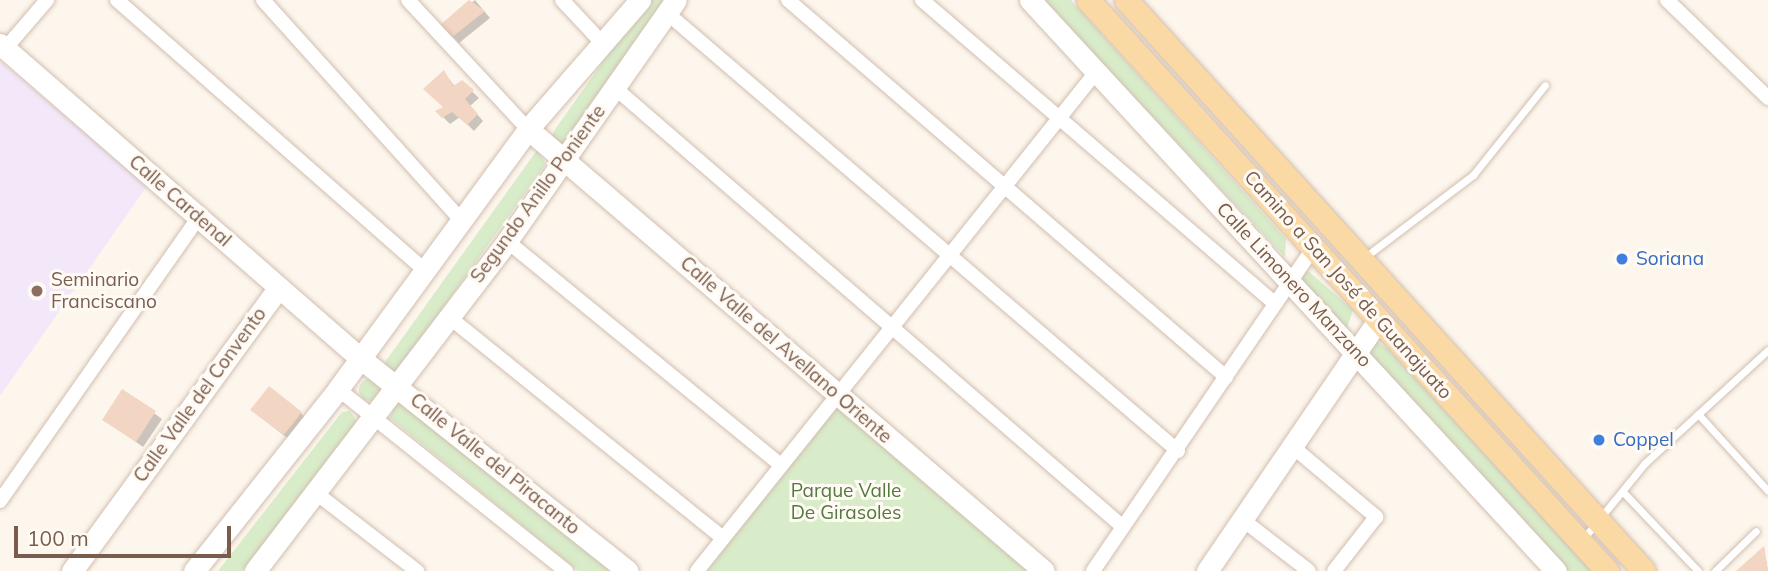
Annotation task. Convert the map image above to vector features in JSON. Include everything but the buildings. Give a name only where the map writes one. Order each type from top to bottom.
[{"type":"main road","name":"Camino a San José de Guanajuato","points":[[1088,0],[1607,571]]},
{"type":"main road","name":"Camino a San José de Guanajuato","points":[[1126,0],[1644,571]]},
{"type":"street","points":[[2,46],[47,0]]},
{"type":"street","points":[[117,0],[425,271]]},
{"type":"street","points":[[263,0],[462,221]]},
{"type":"street","points":[[408,0],[528,129]]},
{"type":"street","points":[[562,0],[605,46]]},
{"type":"street","name":"Segundo Anillo Poniente","points":[[194,571],[338,389],[528,129],[605,46],[640,0]]},
{"type":"street","points":[[788,0],[1226,377]]},
{"type":"street","points":[[922,0],[1274,303]]},
{"type":"street","name":"Calle Limonero Manzano","points":[[1030,0],[1556,571]]},
{"type":"street","points":[[1667,0],[1768,99]]},
{"type":"street","points":[[671,6],[950,255],[1178,451]]},
{"type":"street","name":"Segundo Anillo Poniente","points":[[260,569],[507,241],[671,6]]},
{"type":"street","name":"Calle Cardenal","points":[[2,46],[360,358]]},
{"type":"street","points":[[696,571],[778,463],[838,394],[950,255],[1057,115],[1097,71]]},
{"type":"street","points":[[615,88],[1123,527]]},
{"type":"street","name":"Calle Valle del Avellano Oriente","points":[[528,129],[1044,571]]},
{"type":"street","points":[[0,501],[199,217]]},
{"type":"street","points":[[507,241],[778,463]]},
{"type":"street","points":[[1093,571],[1178,451],[1313,248]]},
{"type":"street","name":"Calle Valle del Convento","points":[[72,571],[279,287]]},
{"type":"street","points":[[449,317],[720,536]]},
{"type":"street","points":[[1207,571],[1379,319]]},
{"type":"street","name":"Calle Valle del Piracanto","points":[[360,358],[628,571]]},
{"type":"street","name":"Calle Valle del Piracanto","points":[[338,389],[566,571]]},
{"type":"street","points":[[1293,447],[1376,517],[1334,571]]},
{"type":"street","points":[[316,493],[417,571]]},
{"type":"street","points":[[1243,520],[1309,571]]},
{"type":"lane","points":[[1362,260],[1473,174],[1545,85]]},
{"type":"lane","points":[[1580,542],[1625,494],[1645,463],[1768,351]]},
{"type":"lane","points":[[1698,414],[1768,492]]},
{"type":"lane","points":[[1625,494],[1698,571]]},
{"type":"lane","points":[[1715,571],[1756,531]]},
{"type":"shaded area","name":"Seminario Franciscano","points":[[0,61],[147,186],[0,396]]},
{"type":"green space","points":[[647,0],[670,0],[562,148],[551,137],[556,128]]},
{"type":"green space","points":[[1042,0],[1071,0],[1286,239],[1285,257]]},
{"type":"green space","points":[[537,150],[546,164],[400,368],[396,373],[383,365]]},
{"type":"green space","points":[[1307,270],[1353,310],[1347,328],[1301,279]]},
{"type":"green space","points":[[1376,341],[1388,349],[1592,571],[1567,571],[1364,350]]},
{"type":"green space","points":[[370,379],[378,382],[381,390],[378,398],[370,401],[362,398],[359,390],[362,382]]},
{"type":"green space","points":[[397,397],[615,571],[578,571],[390,418]]},
{"type":"green space","name":"Parque Valle De Girasoles","points":[[835,402],[1037,571],[707,571]]},
{"type":"green space","points":[[350,411],[358,423],[242,571],[218,571],[342,412]]},
{"type":"place","name":"Soriana","points":[[1622,259]]},
{"type":"place","name":"Seminario Franciscano","points":[[37,291]]},
{"type":"place","name":"Coppel","points":[[1599,440]]}]
